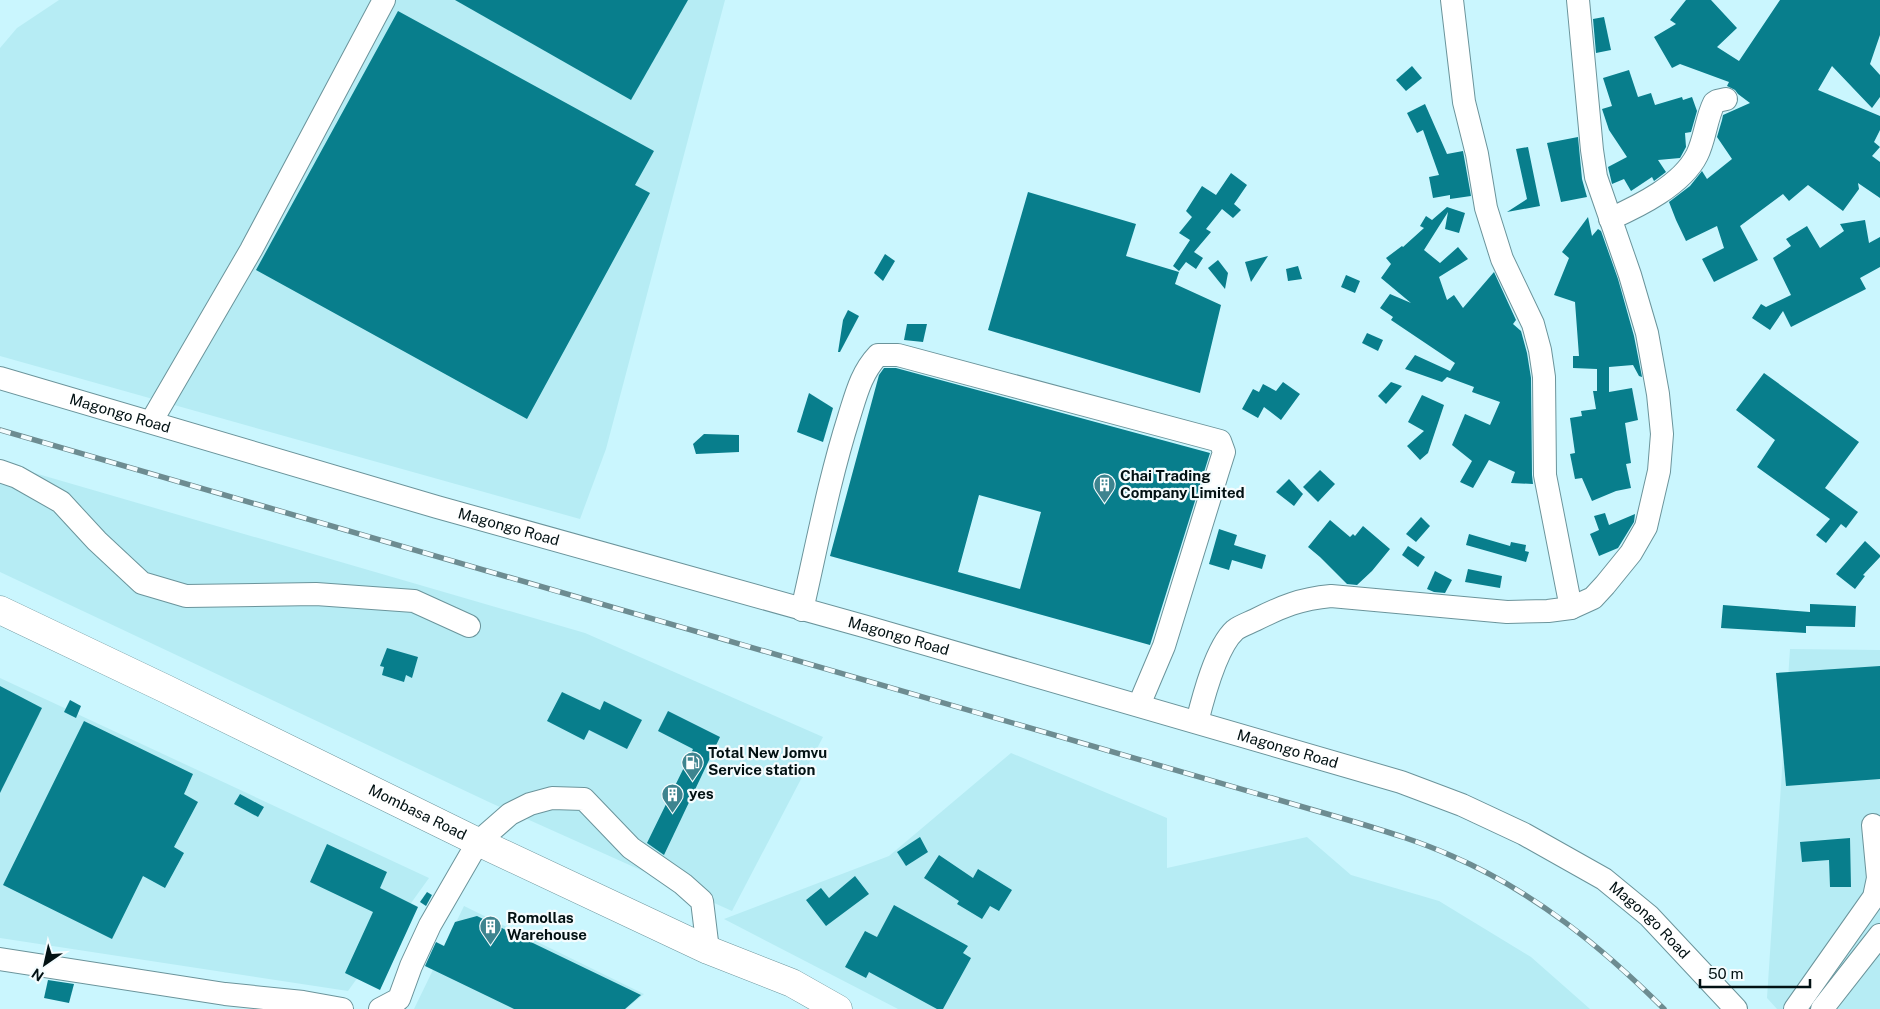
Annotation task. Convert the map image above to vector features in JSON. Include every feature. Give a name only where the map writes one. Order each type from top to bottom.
[{"type":"highway","name":"Mombasa Road","points":[[0,610],[184,697],[478,842],[708,950],[792,983],[838,1009]]},
{"type":"street","points":[[151,422],[251,250],[384,0]]},
{"type":"street","points":[[1452,0],[1464,102],[1477,154],[1486,208],[1502,259],[1533,324],[1540,350],[1544,377],[1545,474],[1571,608]]},
{"type":"street","points":[[1196,722],[1218,657],[1230,636],[1235,630],[1288,604],[1309,598],[1331,596],[1507,612],[1548,611],[1571,608],[1592,598],[1631,553],[1646,527],[1660,472],[1662,434],[1658,394],[1647,333],[1630,275],[1598,187],[1592,150],[1578,0]]},
{"type":"street","points":[[1610,219],[1627,211],[1680,178],[1696,156],[1704,138],[1712,106],[1717,101],[1726,99]]},
{"type":"street","points":[[802,610],[836,458],[862,378],[869,364],[878,355],[898,355],[1220,441],[1224,452],[1164,646],[1139,705]]},
{"type":"street","name":"Magongo Road","points":[[0,378],[437,507],[1139,705],[1401,782],[1462,804],[1524,834],[1604,879],[1649,916],[1736,1009]]},
{"type":"street","points":[[0,471],[17,477],[61,502],[97,541],[142,583],[186,596],[316,594],[414,601],[469,626]]},
{"type":"street","points":[[380,1009],[399,999],[411,966],[430,925],[478,842],[510,814],[530,804],[552,798],[584,799],[631,848],[683,884],[702,901],[708,950]]},
{"type":"street","points":[[1794,1009],[1874,897],[1878,878],[1873,824]]},
{"type":"street","points":[[1822,1009],[1880,935]]},
{"type":"street","points":[[0,959],[225,994],[303,1002],[342,1009]]},
{"type":"shaded area","points":[[59,0],[725,0],[606,449],[580,519],[0,356],[0,48],[17,28]]},
{"type":"shaded area","points":[[0,463],[585,633],[823,737],[732,911],[491,803],[0,572]]},
{"type":"shaded area","points":[[1790,649],[1880,650],[1880,1009],[1777,1009],[1767,998]]},
{"type":"shaded area","points":[[0,678],[429,878],[348,991],[0,938]]},
{"type":"shaded area","points":[[1011,753],[1167,818],[1167,868],[1307,837],[1351,875],[1439,901],[1531,957],[1590,1009],[898,1009],[724,919],[889,856]]},
{"type":"shaded area","name":"Romollas Warehouse","points":[[464,906],[644,994],[626,1009],[414,1009]]},
{"type":"building","points":[[455,0],[688,0],[631,100]]},
{"type":"building","points":[[1686,0],[1711,0],[1737,28],[1717,47],[1739,61],[1780,0],[1880,0],[1880,35],[1870,64],[1880,75],[1880,97],[1872,108],[1832,66],[1818,90],[1880,116],[1880,130],[1874,142],[1880,147],[1872,156],[1880,162],[1880,198],[1858,183],[1859,189],[1843,211],[1808,185],[1789,201],[1783,194],[1740,226],[1758,260],[1714,282],[1702,259],[1724,248],[1717,226],[1686,241],[1669,202],[1690,186],[1702,171],[1707,179],[1732,159],[1717,137],[1723,115],[1750,103],[1735,90],[1727,86],[1729,82],[1680,64],[1672,68],[1654,37],[1676,24],[1670,20]]},
{"type":"building","points":[[398,11],[654,151],[635,185],[650,193],[527,419],[256,270]]},
{"type":"building","points":[[1604,17],[1611,50],[1596,53],[1593,19]]},
{"type":"building","points":[[1412,66],[1422,78],[1406,91],[1396,80]]},
{"type":"building","points":[[1629,70],[1638,97],[1651,93],[1655,105],[1682,97],[1683,100],[1692,97],[1697,111],[1691,132],[1685,133],[1686,147],[1680,158],[1658,160],[1666,172],[1654,181],[1652,177],[1631,191],[1624,179],[1612,184],[1608,167],[1627,157],[1609,130],[1602,109],[1612,106],[1603,78]]},
{"type":"building","points":[[1425,104],[1447,154],[1463,151],[1471,196],[1450,199],[1450,195],[1433,198],[1429,177],[1439,175],[1423,130],[1417,133],[1407,113]]},
{"type":"building","points":[[1578,137],[1582,179],[1587,197],[1561,202],[1547,143]]},
{"type":"building","points":[[1528,147],[1540,206],[1507,212],[1527,199],[1516,149]]},
{"type":"building","points":[[1231,173],[1247,185],[1234,204],[1241,210],[1233,218],[1222,209],[1206,229],[1211,232],[1194,252],[1203,258],[1196,269],[1186,262],[1179,271],[1173,266],[1190,240],[1179,233],[1192,217],[1186,211],[1202,186],[1216,195]]},
{"type":"building","points":[[1028,192],[1136,224],[1126,256],[1179,272],[1175,284],[1221,305],[1200,393],[988,330]]},
{"type":"building","points":[[1447,207],[1465,213],[1459,233],[1445,229],[1448,212],[1424,250],[1440,263],[1458,247],[1468,259],[1439,277],[1447,300],[1454,295],[1463,308],[1494,272],[1516,320],[1513,324],[1521,331],[1527,353],[1531,378],[1533,484],[1511,483],[1515,472],[1489,460],[1473,488],[1460,482],[1472,461],[1452,445],[1465,414],[1490,425],[1500,402],[1472,392],[1474,387],[1447,377],[1442,382],[1405,369],[1415,355],[1450,371],[1455,363],[1391,320],[1393,317],[1380,308],[1390,294],[1411,303],[1381,278],[1391,264],[1386,258],[1403,247],[1424,228],[1420,226],[1426,216],[1432,220]]},
{"type":"building","points":[[1588,217],[1592,236],[1598,229],[1601,231],[1618,279],[1634,336],[1642,377],[1639,376],[1633,365],[1609,367],[1609,392],[1632,388],[1638,420],[1625,423],[1631,463],[1626,464],[1631,488],[1616,491],[1592,501],[1582,478],[1575,479],[1570,454],[1575,453],[1570,418],[1582,416],[1581,411],[1596,409],[1593,391],[1597,391],[1597,369],[1573,368],[1573,356],[1579,356],[1575,302],[1554,295],[1569,258],[1562,252]]},
{"type":"building","points":[[1865,220],[1869,243],[1880,237],[1880,267],[1860,278],[1866,289],[1791,327],[1783,311],[1770,330],[1752,318],[1761,304],[1766,307],[1791,295],[1773,258],[1791,246],[1786,239],[1807,226],[1820,248],[1844,231],[1840,224]]},
{"type":"building","points":[[885,254],[895,261],[883,281],[874,273]]},
{"type":"building","points":[[1268,256],[1251,282],[1245,262]]},
{"type":"building","points":[[1218,260],[1228,273],[1225,289],[1208,268]]},
{"type":"building","points":[[1298,266],[1302,279],[1288,281],[1286,269]]},
{"type":"building","points":[[1346,275],[1360,281],[1355,293],[1341,287]]},
{"type":"building","points":[[848,310],[859,316],[840,352],[838,352],[843,320]]},
{"type":"building","points":[[907,324],[927,324],[923,342],[904,340]]},
{"type":"building","points":[[1367,333],[1383,340],[1378,351],[1362,343]]},
{"type":"building","name":"Chai Trading Company Limited","points":[[884,368],[896,368],[1210,453],[1150,645],[830,556],[879,375]],"holes":[[[979,495],[1041,512],[1020,589],[958,572]]]},
{"type":"building","points":[[1764,373],[1859,442],[1825,488],[1858,512],[1846,528],[1841,524],[1826,543],[1816,535],[1830,519],[1757,467],[1775,440],[1736,410]]},
{"type":"building","points":[[1283,382],[1300,394],[1281,420],[1264,407],[1258,418],[1242,409],[1253,389],[1259,392],[1263,384],[1276,391]]},
{"type":"building","points":[[1391,382],[1402,386],[1386,404],[1378,396]]},
{"type":"building","points":[[809,393],[833,408],[823,442],[797,432]]},
{"type":"building","points":[[1422,395],[1444,405],[1428,453],[1420,460],[1407,446],[1424,431],[1408,422]]},
{"type":"building","points":[[704,434],[739,435],[739,452],[696,454],[693,444]]},
{"type":"building","points":[[1320,470],[1335,484],[1318,502],[1303,487]]},
{"type":"building","points":[[1289,479],[1303,494],[1294,506],[1276,492]]},
{"type":"building","points":[[1605,513],[1609,525],[1635,514],[1634,522],[1618,548],[1599,556],[1590,534],[1599,530],[1594,516]]},
{"type":"building","points":[[1421,517],[1430,526],[1416,542],[1406,534]]},
{"type":"building","points":[[1330,520],[1350,537],[1353,534],[1355,536],[1363,526],[1390,549],[1372,571],[1357,585],[1347,584],[1308,547]]},
{"type":"building","points":[[1219,529],[1237,535],[1234,545],[1266,555],[1262,569],[1232,560],[1229,570],[1209,564]]},
{"type":"building","points":[[1469,534],[1510,546],[1511,542],[1526,545],[1525,551],[1529,552],[1526,562],[1466,545]]},
{"type":"building","points":[[1865,541],[1880,557],[1863,575],[1865,576],[1855,589],[1836,574]]},
{"type":"building","points":[[1408,546],[1425,557],[1418,567],[1402,555]]},
{"type":"building","points":[[1468,569],[1502,576],[1500,588],[1465,582]]},
{"type":"building","points":[[1435,571],[1452,580],[1445,593],[1427,589]]},
{"type":"building","points":[[1810,604],[1856,606],[1855,627],[1806,626],[1806,633],[1721,628],[1723,605],[1810,612]]},
{"type":"building","points":[[387,648],[418,657],[412,678],[406,675],[404,682],[382,675],[384,667],[380,666]]},
{"type":"building","points":[[1880,666],[1880,779],[1786,786],[1776,673]]},
{"type":"building","points":[[0,686],[42,708],[0,793]]},
{"type":"building","points":[[562,692],[600,710],[604,701],[642,720],[627,749],[589,730],[584,740],[547,721]]},
{"type":"building","points":[[70,700],[81,706],[76,718],[64,712]]},
{"type":"building","points":[[668,711],[720,737],[664,855],[647,843],[693,749],[658,731]]},
{"type":"building","points":[[84,721],[193,774],[184,794],[198,802],[174,847],[184,853],[165,888],[143,876],[112,939],[3,885]]},
{"type":"building","points":[[240,794],[264,807],[258,817],[234,804]]},
{"type":"building","points":[[920,837],[928,852],[906,866],[897,852]]},
{"type":"building","points":[[1850,838],[1851,887],[1830,887],[1829,860],[1802,862],[1800,842]]},
{"type":"building","points":[[327,844],[387,872],[380,888],[418,907],[380,990],[345,973],[373,912],[310,882]]},
{"type":"building","points":[[939,855],[973,878],[978,869],[1012,890],[999,911],[990,906],[982,919],[957,904],[959,901],[924,878]]},
{"type":"building","points":[[855,876],[869,894],[826,926],[806,900],[821,888],[829,898]]},
{"type":"building","points":[[427,892],[432,895],[426,906],[420,902]]},
{"type":"building","points":[[894,905],[968,946],[963,953],[971,958],[943,1009],[937,1009],[869,972],[866,978],[845,967],[865,931],[877,937]]},
{"type":"building","name":"Romollas Warehouse","points":[[477,916],[641,995],[625,1009],[514,1009],[425,966],[436,942],[444,946],[455,922]]},
{"type":"building","points":[[48,980],[74,984],[69,1003],[44,998]]},
{"type":"railway","points":[[0,430],[1355,822],[1404,838],[1440,851],[1482,870],[1538,903],[1565,922],[1616,964],[1664,1009]]},
{"type":"place","name":"Chai Trading Company Limited","points":[[1104,504]]},
{"type":"place","name":"Total New Jomvu Service station","points":[[692,781]]},
{"type":"place","name":"yes","points":[[673,813]]},
{"type":"place","name":"Romollas Warehouse","points":[[491,946]]}]
